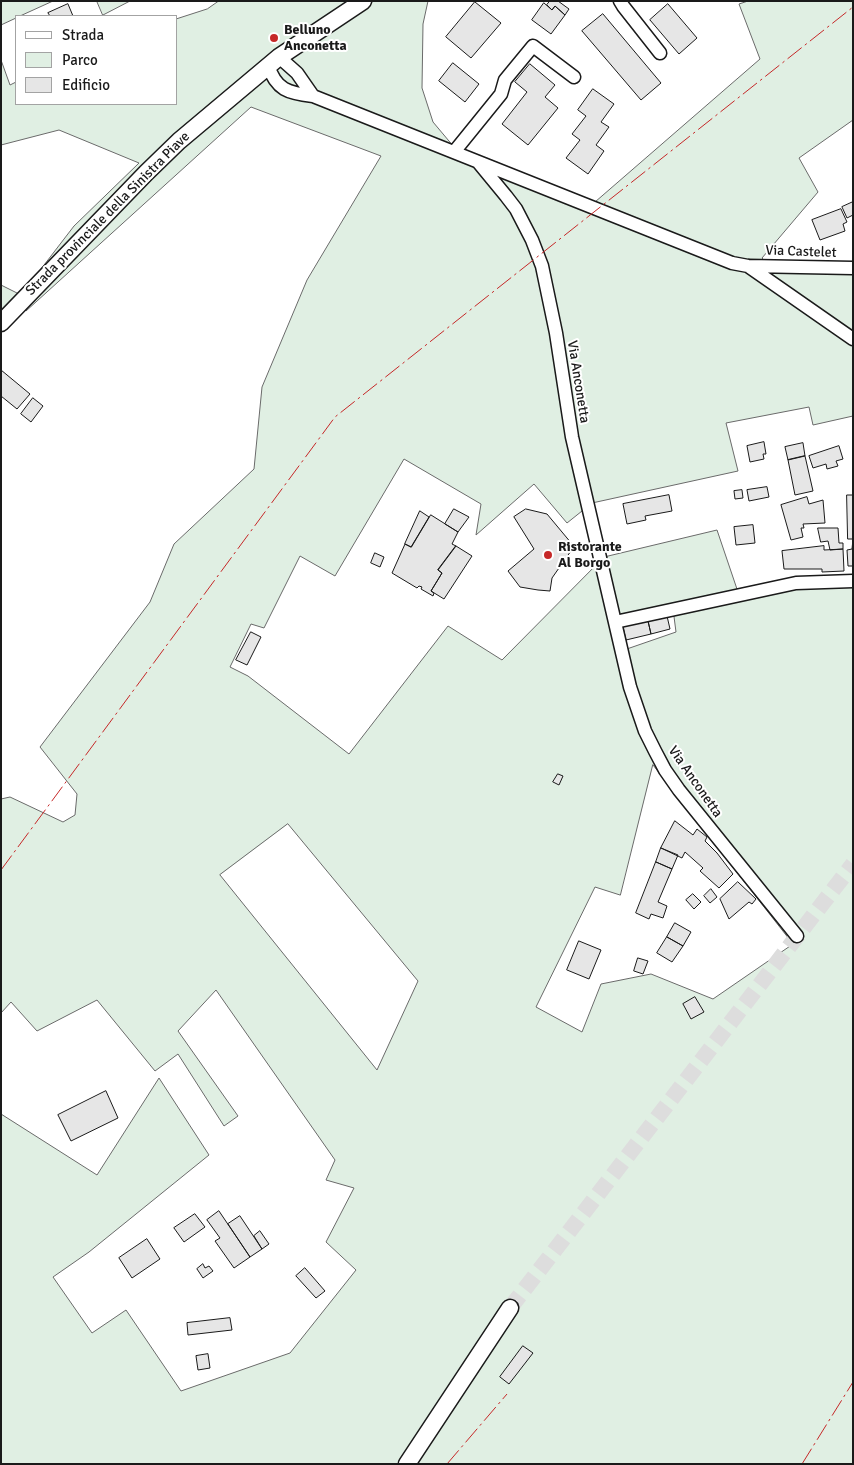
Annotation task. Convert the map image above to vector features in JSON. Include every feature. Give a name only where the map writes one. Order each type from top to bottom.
[{"type":"street","name":"Strada provinciale della Sinistra Piave","points":[[1,323],[146,172],[179,141],[273,61],[363,1]]},
{"type":"street","points":[[620,1],[660,53]]},
{"type":"street","points":[[454,152],[501,94],[505,80],[533,46],[574,77]]},
{"type":"street","points":[[273,61],[297,73],[313,96]]},
{"type":"street","name":"Via Anconetta","points":[[273,61],[274,80],[280,87],[288,91],[313,96],[732,264],[748,266]]},
{"type":"street","name":"Via Anconetta","points":[[478,162],[516,209],[532,240],[542,266],[556,333],[572,437],[626,671],[645,731],[665,770],[797,936]]},
{"type":"street","points":[[748,266],[853,339]]},
{"type":"street","name":"Via Castelet","points":[[748,266],[853,268]]},
{"type":"street","points":[[616,622],[796,583],[853,581]]},
{"type":"street","points":[[407,1464],[510,1308]]},
{"type":"green space","points":[[1,1],[53,1],[22,15],[15,15],[15,18],[1,25]]},
{"type":"green space","points":[[97,1],[130,1],[103,15]]},
{"type":"green space","points":[[219,1],[428,1],[423,24],[422,88],[433,122],[454,147],[595,202],[760,59],[739,4],[748,1],[853,1],[853,120],[799,158],[818,192],[762,258],[775,271],[853,265],[853,416],[813,425],[809,407],[726,423],[738,471],[592,503],[567,523],[534,484],[476,535],[481,504],[404,459],[335,576],[300,556],[264,628],[251,624],[230,667],[248,676],[349,754],[448,626],[502,660],[604,557],[717,530],[739,595],[853,577],[853,1464],[1,1464],[1,1114],[97,1175],[159,1078],[209,1155],[89,1252],[53,1277],[92,1333],[126,1310],[181,1391],[290,1353],[356,1270],[326,1242],[354,1188],[326,1180],[335,1160],[216,990],[178,1031],[238,1116],[224,1126],[178,1054],[155,1071],[97,1000],[37,1031],[11,1002],[1,1013],[1,799],[10,797],[63,822],[75,815],[77,794],[40,747],[150,602],[174,544],[254,469],[262,387],[307,280],[381,156],[251,107],[26,311],[21,296],[1,319],[1,285],[21,295],[74,226],[139,163],[59,130],[1,145],[1,60],[10,85],[15,82],[15,105],[178,105],[178,18],[207,9]],"holes":[[[673,609],[676,632],[621,651],[615,621]],[[653,765],[793,944],[713,999],[651,974],[601,984],[582,1032],[536,1007],[595,887],[620,895]],[[288,824],[418,981],[377,1070],[220,875]]]},
{"type":"building","points":[[550,1],[558,1],[569,9],[565,15],[555,6],[552,10],[547,5]]},
{"type":"building","points":[[475,2],[501,23],[471,58],[446,37]]},
{"type":"building","points":[[544,3],[552,10],[555,6],[565,15],[551,34],[532,20]]},
{"type":"building","points":[[68,4],[73,15],[49,15],[48,13]]},
{"type":"building","points":[[668,4],[697,38],[679,54],[650,20]]},
{"type":"building","points":[[603,14],[661,83],[641,100],[582,31]]},
{"type":"building","points":[[453,63],[479,84],[465,102],[439,81]]},
{"type":"building","points":[[530,64],[555,85],[545,97],[558,108],[528,145],[502,124],[527,92],[515,82]]},
{"type":"building","points":[[593,89],[614,104],[601,122],[609,127],[596,145],[604,151],[588,174],[566,158],[580,140],[572,134],[586,116],[578,110]]},
{"type":"building","points":[[853,202],[853,215],[847,218],[842,207]]},
{"type":"building","points":[[841,209],[847,222],[843,224],[845,231],[820,240],[812,220]]},
{"type":"building","points":[[1,370],[30,394],[17,409],[1,396]]},
{"type":"building","points":[[33,398],[43,406],[31,422],[21,414]]},
{"type":"building","points":[[764,442],[766,454],[763,454],[764,459],[750,462],[747,446]]},
{"type":"building","points":[[803,443],[805,456],[788,460],[785,447]]},
{"type":"building","points":[[839,446],[843,459],[836,461],[838,466],[827,469],[826,464],[813,468],[809,456]]},
{"type":"building","points":[[805,456],[813,491],[795,495],[788,460]]},
{"type":"building","points":[[767,487],[769,497],[749,501],[747,490]]},
{"type":"building","points":[[742,490],[743,498],[735,499],[734,491]]},
{"type":"building","points":[[669,495],[672,511],[645,516],[646,520],[627,524],[623,504]]},
{"type":"building","points":[[847,495],[853,495],[853,539],[848,539]]},
{"type":"building","points":[[807,497],[809,504],[823,500],[825,523],[803,524],[804,528],[801,528],[803,537],[791,540],[781,505]]},
{"type":"building","points":[[454,509],[469,517],[458,532],[445,524]]},
{"type":"building","name":"Ristorante Al Borgo","points":[[526,509],[547,514],[572,544],[573,548],[552,578],[550,591],[520,587],[508,571],[534,549],[514,517]]},
{"type":"building","points":[[420,511],[429,517],[411,547],[405,544]]},
{"type":"building","points":[[431,515],[458,532],[452,544],[456,546],[438,570],[442,573],[431,591],[434,593],[433,596],[421,589],[422,587],[419,586],[417,588],[392,573],[405,544],[411,547]]},
{"type":"building","points":[[753,525],[755,543],[736,545],[734,527]]},
{"type":"building","points":[[818,528],[838,528],[839,543],[843,543],[843,549],[830,550],[828,541],[821,542]]},
{"type":"building","points":[[853,539],[853,566],[848,566],[847,550],[852,549]]},
{"type":"building","points":[[456,546],[472,556],[444,599],[431,591],[442,573],[438,570]]},
{"type":"building","points":[[824,546],[824,550],[843,549],[844,571],[822,572],[822,569],[784,569],[782,551]]},
{"type":"building","points":[[375,553],[384,557],[380,567],[371,563]]},
{"type":"building","points":[[667,616],[670,629],[651,634],[648,621]]},
{"type":"building","points":[[648,621],[651,634],[626,640],[623,627]]},
{"type":"building","points":[[251,632],[261,637],[247,665],[236,660]]},
{"type":"building","points":[[558,774],[563,776],[559,785],[553,782]]},
{"type":"building","points":[[675,821],[693,835],[697,829],[707,837],[705,841],[733,874],[719,888],[700,871],[703,868],[685,852],[682,858],[661,848]]},
{"type":"building","points":[[661,848],[678,855],[672,869],[656,862]]},
{"type":"building","points":[[656,862],[672,869],[658,902],[667,906],[663,918],[651,914],[649,919],[636,913]]},
{"type":"building","points":[[738,882],[756,899],[752,904],[749,902],[729,919],[720,899]]},
{"type":"building","points":[[711,889],[717,897],[710,903],[704,896]]},
{"type":"building","points":[[693,894],[701,902],[694,909],[686,900]]},
{"type":"building","points":[[675,923],[691,932],[683,946],[667,937]]},
{"type":"building","points":[[667,937],[683,946],[672,962],[657,953]]},
{"type":"building","points":[[579,941],[601,950],[589,979],[567,970]]},
{"type":"building","points":[[638,958],[648,961],[643,974],[634,971]]},
{"type":"building","points":[[695,997],[704,1012],[691,1019],[683,1004]]},
{"type":"building","points":[[106,1091],[118,1118],[71,1141],[58,1115]]},
{"type":"building","points":[[219,1211],[250,1257],[234,1268],[215,1241],[220,1238],[207,1220]]},
{"type":"building","points":[[195,1214],[205,1227],[184,1242],[174,1228]]},
{"type":"building","points":[[240,1216],[262,1249],[250,1257],[228,1224]]},
{"type":"building","points":[[260,1231],[269,1244],[262,1249],[254,1236]]},
{"type":"building","points":[[147,1239],[160,1259],[132,1278],[119,1258]]},
{"type":"building","points":[[203,1264],[205,1268],[209,1266],[213,1271],[203,1278],[197,1269]]},
{"type":"building","points":[[305,1268],[325,1291],[316,1298],[296,1276]]},
{"type":"building","points":[[230,1318],[232,1330],[188,1335],[187,1323]]},
{"type":"building","points":[[523,1346],[533,1353],[509,1384],[500,1377]]},
{"type":"building","points":[[208,1354],[210,1368],[198,1370],[196,1356]]},
{"type":"tunnel","points":[[510,1308],[853,864]]},
{"type":"power","points":[[1,870],[335,417],[853,7]]},
{"type":"power","points":[[802,1464],[853,1382]]},
{"type":"power","points":[[447,1464],[507,1394]]},
{"type":"place","name":"Belluno Anconetta","points":[[274,38]]},
{"type":"place","name":"Ristorante Al Borgo","points":[[548,555]]}]
